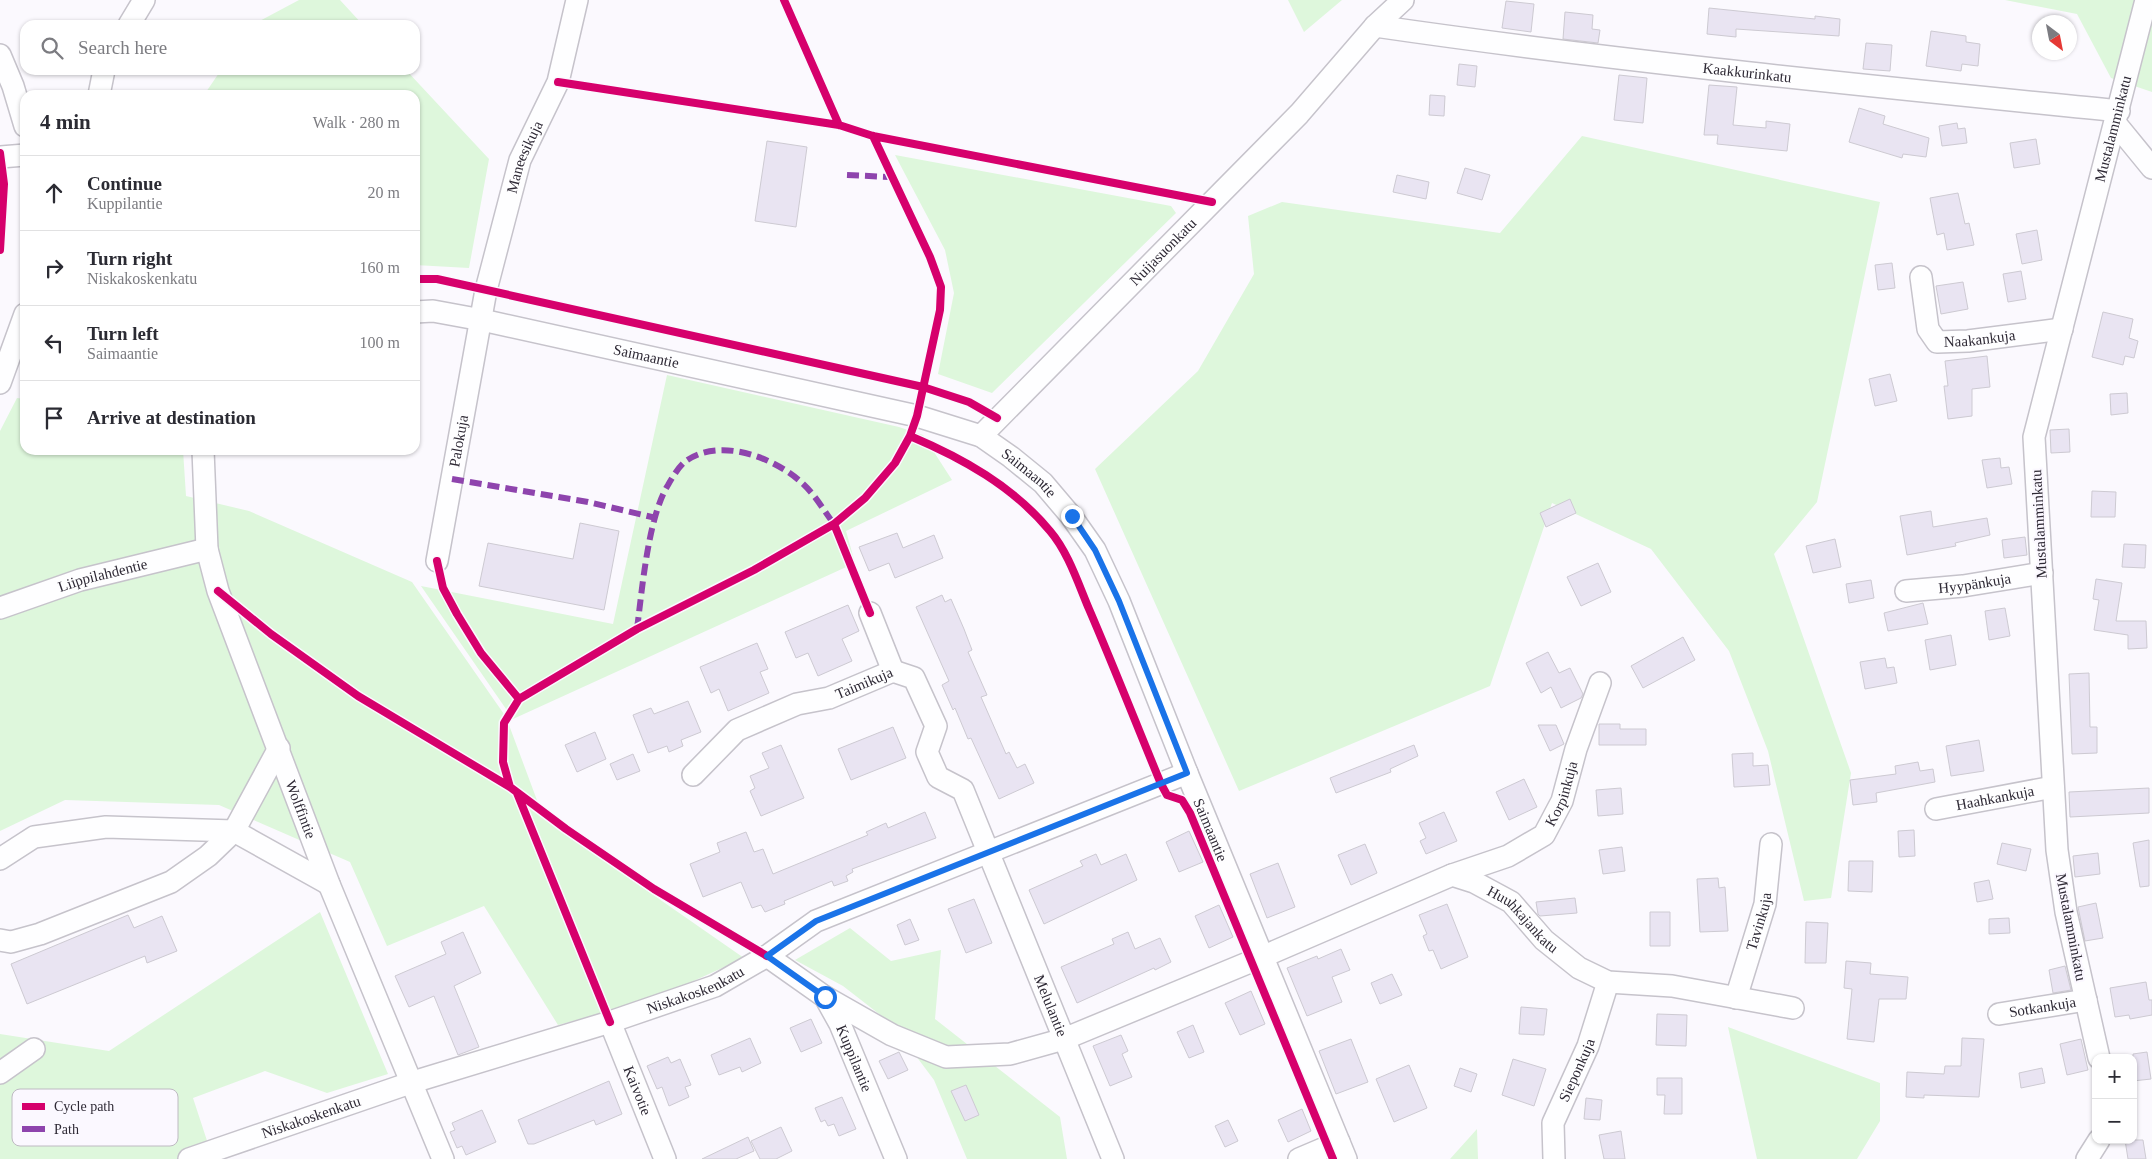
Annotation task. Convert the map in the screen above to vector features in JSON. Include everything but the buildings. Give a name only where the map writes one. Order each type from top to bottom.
[{"type":"street","points":[[132,20],[144,0]]},
{"type":"street","name":"Maneesikuja","points":[[482,320],[486,290],[520,160],[558,82],[577,0]]},
{"type":"street","name":"Nuijasuonkatu","points":[[982,436],[1298,114],[1375,26],[1403,0]]},
{"type":"street","name":"Mustalamminkatu","points":[[2098,1054],[2066,912],[2057,850],[2034,437],[2146,0]]},
{"type":"street","name":"Kaakkurinkatu","points":[[1375,26],[1532,49],[2117,118]]},
{"type":"street","points":[[0,55],[20,109]]},
{"type":"street","points":[[100,90],[103,75]]},
{"type":"street","points":[[2117,118],[2152,168]]},
{"type":"street","points":[[0,157],[20,155]]},
{"type":"street","name":"Naakankuja","points":[[1921,277],[1928,329],[1937,342],[1968,341],[2062,329]]},
{"type":"street","name":"Saimaantie","points":[[420,312],[433,311],[482,320],[917,416],[982,436],[1043,483],[1072,516],[1095,550],[1119,601],[1187,773],[1342,1151]]},
{"type":"street","name":"Palokuja","points":[[437,561],[482,320]]},
{"type":"street","points":[[0,383],[20,328]]},
{"type":"street","name":"Wolffintie","points":[[203,455],[206,549],[218,591],[330,884],[413,1082],[443,1159]]},
{"type":"street","name":"Liippilahdentie","points":[[0,608],[80,580],[206,549]]},
{"type":"street","name":"Hyypänkuja","points":[[1906,591],[1964,586],[2042,573]]},
{"type":"street","points":[[870,613],[893,671]]},
{"type":"street","name":"Taimikuja","points":[[693,775],[738,730],[797,704],[829,698],[893,671],[914,678],[936,726],[927,752],[938,777],[963,790],[989,852]]},
{"type":"street","name":"Korpinkuja","points":[[1452,874],[1508,856],[1544,834],[1562,801],[1576,749],[1600,683]]},
{"type":"street","points":[[0,940],[11,942],[40,934],[172,882],[208,856],[234,831],[279,748]]},
{"type":"street","name":"Niskakoskenkatu","points":[[189,1159],[413,1082],[610,1022],[715,986],[767,956],[816,921],[1187,773]]},
{"type":"street","name":"Haahkankuja","points":[[1936,809],[2053,787]]},
{"type":"street","points":[[0,859],[34,837],[106,828],[234,831],[330,884]]},
{"type":"street","name":"Tavinkuja","points":[[1736,998],[1765,904],[1772,844]]},
{"type":"street","name":"Melulantie","points":[[989,852],[1113,1159]]},
{"type":"street","points":[[825,997],[892,1035],[946,1057],[1010,1054],[1064,1039],[1262,957],[1452,874]]},
{"type":"street","name":"Huuhkajankatu","points":[[1452,874],[1474,882],[1511,902],[1551,946],[1579,968],[1608,982],[1672,986],[1792,1008]]},
{"type":"street","name":"Kuppilantie","points":[[767,956],[825,997],[840,1024],[896,1159]]},
{"type":"street","name":"Sieponkuja","points":[[1554,1159],[1553,1123],[1588,1046],[1608,982]]},
{"type":"street","name":"Sotkankuja","points":[[1999,1014],[2086,1000]]},
{"type":"street","name":"Kaivotie","points":[[610,1022],[665,1159]]},
{"type":"street","points":[[0,1073],[34,1049]]},
{"type":"street","points":[[2087,1159],[2096,1144]]},
{"type":"street","points":[[1299,1159],[1342,1151]]},
{"type":"green space","points":[[299,0],[340,0],[358,20],[261,20]]},
{"type":"green space","points":[[1288,0],[1342,0],[1304,32]]},
{"type":"green space","points":[[2005,0],[2152,0],[2152,92],[2111,78],[2077,14]]},
{"type":"green space","points":[[218,75],[411,75],[489,159],[469,268],[420,265],[420,90],[207,90]]},
{"type":"green space","points":[[1582,136],[1880,202],[1817,502],[1774,554],[1851,773],[1831,898],[1804,901],[1768,751],[1729,651],[1651,549],[1552,503],[1490,686],[1239,791],[1095,469],[1198,371],[1254,274],[1248,216],[1282,202],[1500,233]]},
{"type":"green space","points":[[895,155],[1171,206],[1176,213],[992,393],[938,374],[954,293],[945,250]]},
{"type":"green space","points":[[667,375],[899,427],[923,435],[952,480],[846,531],[855,563],[513,719],[421,586],[613,624]]},
{"type":"green space","points":[[17,398],[20,398],[20,455],[183,455],[186,496],[249,511],[412,582],[506,717],[544,819],[744,958],[652,1000],[558,1025],[484,906],[387,946],[350,862],[219,805],[65,800],[0,831],[0,431]]},
{"type":"green space","points":[[320,912],[388,1074],[327,1093],[265,1071],[193,1098],[213,1159],[0,1159],[0,1034],[109,1051]]},
{"type":"green space","points":[[850,928],[891,961],[941,950],[935,1019],[1060,1117],[1067,1159],[967,1159],[934,1080],[892,1024],[843,986],[795,960]]},
{"type":"green space","points":[[1728,1027],[1880,1083],[1880,1121],[1857,1159],[1757,1159]]},
{"type":"green space","points":[[1477,1129],[1478,1159],[1450,1159]]},
{"type":"marked path","points":[[847,175],[890,177]]},
{"type":"marked path","points":[[637,629],[647,555],[655,516],[668,485],[678,469],[686,461],[700,454],[714,451],[746,453],[761,458],[789,473],[806,486],[834,524]]},
{"type":"marked path","points":[[452,479],[588,502],[656,518]]},
{"type":"cycle path","points":[[784,0],[839,125]]},
{"type":"cycle path","points":[[558,82],[839,125],[873,136],[1212,202]]},
{"type":"cycle path","points":[[873,136],[930,257],[941,287],[940,310],[917,416],[910,436],[949,454],[1003,487],[1035,515],[1062,548],[1077,578],[1161,784],[1167,795],[1182,800],[1190,813],[1333,1159]]},
{"type":"cycle path","points":[[0,153],[4,184],[0,250]]},
{"type":"cycle path","points":[[420,279],[437,279],[923,387],[969,402],[997,418]]},
{"type":"cycle path","points":[[519,699],[637,629],[754,570],[834,524],[865,498],[895,463],[910,436]]},
{"type":"cycle path","points":[[834,524],[870,613]]},
{"type":"cycle path","points":[[437,561],[443,588],[457,614],[481,653],[519,699],[504,723],[503,762],[510,787]]},
{"type":"cycle path","points":[[218,591],[271,634],[358,696],[510,787],[566,829],[654,889],[767,956]]},
{"type":"cycle path","points":[[517,793],[610,1022]]},
{"type":"route","points":[[825,997],[767,956],[816,921],[1187,773],[1119,601],[1095,550],[1072,516]]}]
